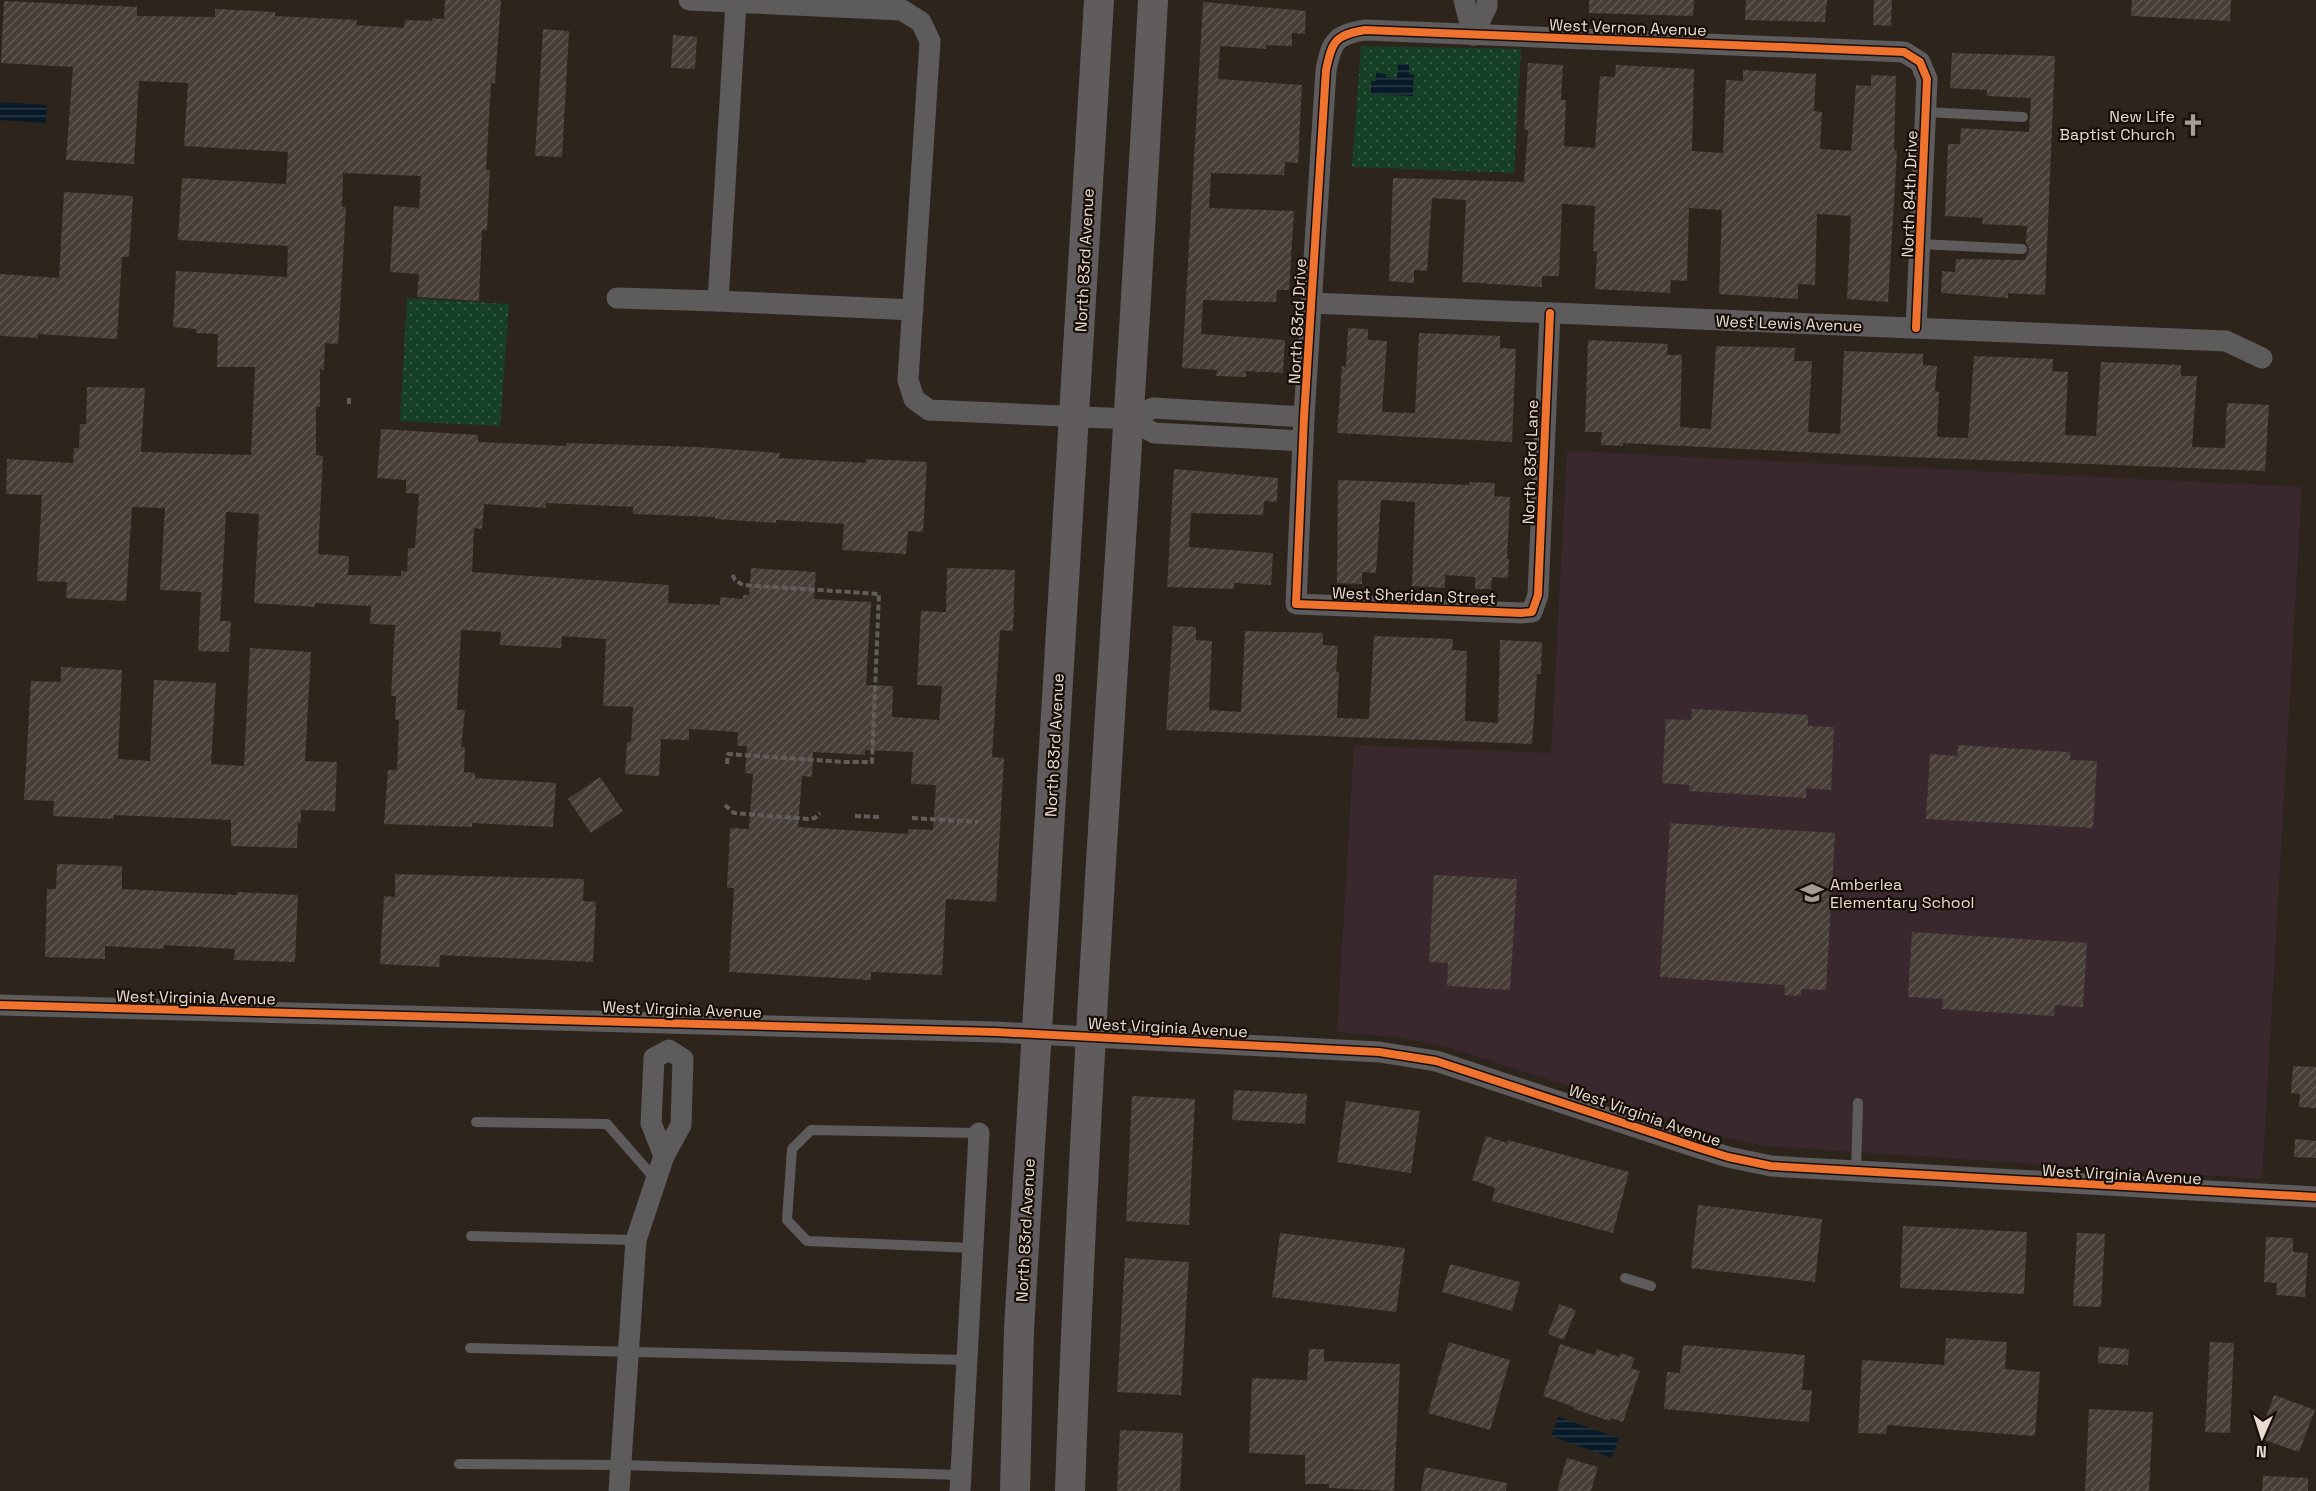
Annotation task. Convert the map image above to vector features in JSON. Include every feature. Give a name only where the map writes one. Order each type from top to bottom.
[{"type":"main road","name":"North 83rd Avenue","points":[[1015,1491],[1019,1329],[1099,0]]},
{"type":"main road","points":[[1070,1491],[1082,1181],[1130,419],[1153,0]]},
{"type":"street","points":[[689,0],[902,10],[921,22],[930,41],[908,380],[914,399],[929,410],[1130,419],[1154,433],[1304,441]]},
{"type":"street","points":[[1464,0],[1473,35]]},
{"type":"street","points":[[1473,35],[1487,6],[1487,0]]},
{"type":"street","points":[[718,302],[736,3]]},
{"type":"street","name":"West Vernon Avenue","points":[[1335,42],[1346,33],[1365,30],[1904,52],[1920,62]]},
{"type":"street","name":"North 83rd Drive","points":[[1296,604],[1304,417],[1326,70],[1329,54],[1335,42]]},
{"type":"street","name":"North 84th Drive","points":[[1916,328],[1927,79],[1920,62]]},
{"type":"street","points":[[617,298],[913,310]]},
{"type":"street","name":"West Lewis Avenue","points":[[1311,303],[2226,341],[2262,358]]},
{"type":"street","name":"North 83rd Lane","points":[[1532,612],[1538,595],[1550,313]]},
{"type":"street","points":[[1130,419],[1153,408],[1304,417]]},
{"type":"street","points":[[1224,437],[1225,412]]},
{"type":"street","name":"West Sheridan Street","points":[[1296,604],[1532,612]]},
{"type":"street","name":"West Virginia Avenue","points":[[0,1005],[1036,1034],[1379,1052],[1436,1061],[1728,1157],[1771,1166],[2316,1197]]},
{"type":"street","points":[[669,1022],[669,1050]]},
{"type":"street","points":[[664,1156],[651,1124],[654,1058],[669,1050]]},
{"type":"street","points":[[619,1491],[636,1240],[664,1156],[681,1125],[683,1059],[669,1050]]},
{"type":"street","points":[[960,1483],[979,1133]]},
{"type":"lane","points":[[1925,112],[2023,117]]},
{"type":"lane","points":[[1920,244],[2022,249]]},
{"type":"lane","points":[[1856,1171],[1858,1103]]},
{"type":"lane","points":[[476,1122],[607,1124],[656,1180]]},
{"type":"lane","points":[[973,1248],[807,1241],[787,1220],[792,1149],[811,1130],[979,1133]]},
{"type":"lane","points":[[471,1236],[636,1240]]},
{"type":"lane","points":[[1625,1278],[1651,1286]]},
{"type":"lane","points":[[470,1348],[967,1360]]},
{"type":"lane","points":[[459,1464],[621,1465],[960,1483]]},
{"type":"path","points":[[349,396],[349,404]]},
{"type":"path","points":[[727,764],[728,754],[872,762],[879,594],[743,585],[735,580],[731,572]]},
{"type":"path","points":[[725,805],[734,813],[759,816],[808,819],[815,818],[820,813]]},
{"type":"path","points":[[855,816],[881,817]]},
{"type":"path","points":[[912,818],[978,822]]},
{"type":"shaded area","name":"Amberlea Elementary School","points":[[1567,451],[2302,487],[2262,1179],[1765,1146],[1724,1137],[1454,1049],[1398,1037],[1337,1032],[1354,745],[1551,753]]},
{"type":"green space","points":[[1361,46],[1521,49],[1514,173],[1352,167]]},
{"type":"green space","points":[[407,298],[509,304],[500,426],[400,421]]},
{"type":"water","points":[[1398,63],[1409,64],[1409,74],[1414,75],[1413,96],[1371,94],[1371,81],[1376,81],[1376,73],[1397,78]]},
{"type":"water","points":[[0,102],[47,105],[46,123],[0,120]]},
{"type":"water","points":[[1558,1417],[1619,1438],[1612,1458],[1551,1436]]},
{"type":"building","points":[[445,0],[501,0],[495,83],[491,83],[486,170],[490,170],[487,230],[482,230],[479,301],[417,297],[419,274],[390,272],[394,206],[419,208],[421,176],[343,173],[342,207],[346,207],[338,344],[325,343],[324,370],[320,369],[320,407],[316,407],[316,455],[323,456],[318,554],[349,556],[348,575],[401,576],[401,571],[407,571],[408,548],[415,548],[419,494],[406,493],[406,480],[377,478],[381,429],[478,435],[478,442],[566,446],[566,443],[697,447],[780,453],[779,458],[866,463],[866,459],[927,462],[923,532],[908,531],[906,554],[842,550],[844,524],[776,520],[776,523],[715,519],[715,517],[633,514],[633,507],[546,503],[546,508],[484,504],[482,529],[474,528],[472,572],[669,585],[668,603],[720,605],[720,597],[743,599],[743,595],[749,595],[751,568],[816,572],[814,599],[871,602],[866,685],[893,686],[892,717],[939,720],[942,686],[917,685],[921,611],[946,612],[947,568],[1015,570],[1013,631],[1000,630],[992,757],[1004,758],[996,902],[946,899],[942,975],[871,972],[871,980],[729,972],[734,888],[727,888],[730,828],[749,829],[753,774],[745,773],[747,746],[737,746],[738,732],[689,729],[689,740],[661,739],[659,776],[625,774],[627,742],[631,742],[633,707],[603,706],[606,639],[562,636],[561,648],[500,645],[501,632],[461,630],[457,710],[465,710],[461,747],[465,747],[464,772],[475,773],[475,778],[556,783],[553,827],[472,823],[472,827],[384,824],[388,770],[397,770],[399,720],[395,719],[396,696],[391,696],[395,625],[370,624],[371,606],[315,603],[315,607],[254,603],[259,514],[226,512],[220,621],[231,621],[229,652],[198,651],[201,592],[160,590],[165,508],[132,507],[126,601],[66,598],[67,582],[37,581],[42,495],[6,494],[7,459],[73,463],[74,448],[79,448],[80,424],[86,424],[87,387],[145,388],[141,452],[251,455],[255,367],[217,367],[218,334],[196,333],[196,329],[173,327],[176,271],[287,277],[288,246],[178,240],[182,178],[286,184],[288,152],[184,146],[188,83],[139,81],[134,164],[66,160],[73,67],[1,63],[4,1],[137,7],[137,16],[215,17],[215,9],[275,12],[275,16],[357,20],[356,25],[404,28],[405,20],[444,19]],"holes":[[[865,750],[913,752],[911,784],[936,785],[933,830],[908,829],[908,834],[798,827],[802,776],[812,777],[813,752],[865,755]]]},
{"type":"building","points":[[1589,0],[1694,0],[1693,16],[1589,13]]},
{"type":"building","points":[[1746,0],[1827,0],[1825,22],[1745,20]]},
{"type":"building","points":[[1874,0],[1892,0],[1891,26],[1873,25]]},
{"type":"building","points":[[2132,0],[2231,0],[2230,21],[2131,16]]},
{"type":"building","points":[[1203,2],[1306,11],[1305,34],[1292,33],[1292,46],[1266,45],[1266,49],[1220,46],[1218,79],[1302,85],[1298,163],[1285,162],[1284,175],[1211,173],[1209,208],[1294,211],[1289,290],[1277,290],[1276,302],[1203,300],[1201,334],[1285,340],[1283,373],[1246,371],[1246,377],[1216,376],[1217,370],[1182,368]]},
{"type":"building","points":[[543,29],[569,31],[562,157],[535,156]]},
{"type":"building","points":[[673,35],[697,37],[695,69],[671,68]]},
{"type":"building","points":[[1952,53],[2055,56],[2045,295],[2008,293],[2008,298],[1941,293],[1942,271],[1955,272],[1956,259],[2025,260],[2029,249],[2026,243],[2027,226],[1982,224],[1983,218],[1945,216],[1948,144],[1960,144],[1961,128],[2029,132],[2031,98],[1987,96],[1987,90],[1950,88]]},
{"type":"building","points":[[1528,63],[1563,65],[1561,100],[1566,100],[1564,146],[1595,148],[1600,76],[1615,77],[1616,65],[1694,69],[1692,151],[1723,153],[1726,80],[1743,81],[1743,70],[1816,74],[1814,111],[1822,112],[1820,149],[1851,151],[1856,85],[1871,86],[1871,75],[1896,76],[1894,150],[1897,151],[1888,302],[1847,299],[1851,216],[1817,214],[1815,285],[1798,284],[1798,299],[1719,294],[1722,210],[1689,208],[1687,281],[1671,280],[1670,293],[1595,289],[1597,252],[1593,251],[1595,206],[1562,204],[1559,276],[1542,276],[1542,287],[1462,282],[1466,200],[1432,198],[1427,271],[1414,270],[1414,283],[1389,281],[1393,178],[1524,182],[1528,130],[1524,129]]},
{"type":"building","points":[[64,192],[133,196],[129,257],[122,257],[117,339],[38,334],[38,338],[0,336],[0,274],[59,278]]},
{"type":"building","points":[[1348,328],[1368,329],[1368,340],[1387,341],[1382,412],[1415,413],[1419,333],[1500,336],[1500,348],[1516,349],[1512,442],[1337,433],[1342,366],[1346,367]]},
{"type":"building","points":[[1588,340],[1668,344],[1667,355],[1682,355],[1680,427],[1711,429],[1716,346],[1795,348],[1794,361],[1812,361],[1808,432],[1840,434],[1844,351],[1923,354],[1923,365],[1937,366],[1935,391],[1939,392],[1937,437],[1968,438],[1974,356],[2053,359],[2052,371],[2068,372],[2065,435],[2096,436],[2101,362],[2181,365],[2181,376],[2197,376],[2192,447],[2225,448],[2227,403],[2269,405],[2265,471],[1623,443],[1623,446],[1601,445],[1602,432],[1585,432]]},
{"type":"building","points":[[1174,469],[1278,478],[1277,502],[1264,501],[1263,515],[1191,513],[1189,547],[1273,553],[1271,585],[1234,583],[1234,589],[1167,587]]},
{"type":"building","points":[[1338,480],[1469,485],[1470,482],[1495,483],[1494,496],[1510,497],[1508,578],[1492,577],[1491,589],[1475,589],[1475,577],[1445,575],[1445,588],[1412,586],[1415,502],[1381,500],[1376,573],[1362,572],[1362,584],[1337,583]]},
{"type":"building","points":[[1173,626],[1196,627],[1196,640],[1212,641],[1209,710],[1241,712],[1245,631],[1323,633],[1323,645],[1338,646],[1337,718],[1369,719],[1374,636],[1453,639],[1452,650],[1467,651],[1465,721],[1498,723],[1500,640],[1542,642],[1541,674],[1537,674],[1532,744],[1166,730]]},
{"type":"building","points":[[250,648],[311,652],[305,761],[337,762],[335,811],[301,810],[297,848],[231,846],[231,820],[114,815],[114,819],[53,816],[54,801],[24,800],[31,681],[61,682],[61,667],[122,670],[118,759],[150,761],[154,680],[216,683],[211,764],[244,766]]},
{"type":"building","points":[[1692,709],[1808,715],[1808,726],[1834,727],[1831,790],[1806,788],[1806,798],[1689,791],[1690,785],[1662,783],[1666,719],[1691,720]]},
{"type":"building","points":[[1958,745],[2070,752],[2070,760],[2097,761],[2093,828],[1926,819],[1930,754],[1957,756]]},
{"type":"building","points":[[600,777],[623,811],[591,833],[568,799]]},
{"type":"building","points":[[1670,823],[1835,833],[1826,990],[1801,989],[1801,996],[1784,995],[1785,985],[1660,977]]},
{"type":"building","points":[[57,864],[122,866],[122,889],[237,895],[237,892],[298,895],[295,962],[234,960],[235,949],[164,945],[164,949],[105,946],[105,959],[45,957],[47,889],[56,889]]},
{"type":"building","points":[[395,874],[584,879],[583,901],[596,902],[593,962],[440,955],[439,967],[380,964],[384,896],[395,897]]},
{"type":"building","points":[[1434,875],[1517,879],[1510,990],[1447,986],[1448,963],[1429,962]]},
{"type":"building","points":[[1912,932],[2087,943],[2083,1007],[2055,1005],[2054,1016],[1942,1009],[1943,999],[1908,997]]},
{"type":"building","points":[[2293,1066],[2316,1067],[2316,1108],[2299,1107],[2300,1094],[2291,1093]]},
{"type":"building","points":[[1234,1090],[1307,1094],[1305,1124],[1232,1120]]},
{"type":"building","points":[[1132,1096],[1195,1099],[1189,1225],[1126,1221]]},
{"type":"building","points":[[1346,1101],[1420,1111],[1411,1173],[1337,1162]]},
{"type":"building","points":[[1486,1136],[1629,1172],[1613,1233],[1492,1201],[1495,1188],[1472,1180]]},
{"type":"building","points":[[2295,1139],[2316,1141],[2316,1158],[2294,1157]]},
{"type":"building","points":[[1698,1205],[1822,1219],[1815,1282],[1691,1268]]},
{"type":"building","points":[[1903,1226],[2027,1232],[2024,1294],[1900,1288]]},
{"type":"building","points":[[1280,1233],[1405,1248],[1396,1312],[1272,1297]]},
{"type":"building","points":[[2077,1233],[2105,1234],[2101,1307],[2073,1306]]},
{"type":"building","points":[[2266,1237],[2293,1238],[2293,1252],[2308,1253],[2305,1297],[2276,1295],[2277,1283],[2264,1282]]},
{"type":"building","points":[[1125,1258],[1189,1262],[1181,1395],[1117,1392]]},
{"type":"building","points":[[1450,1264],[1520,1282],[1512,1311],[1442,1292]]},
{"type":"building","points":[[1559,1304],[1576,1310],[1564,1340],[1548,1334]]},
{"type":"building","points":[[1946,1338],[2007,1342],[2005,1369],[2040,1372],[2035,1436],[1887,1425],[1886,1434],[1858,1433],[1862,1360],[1944,1365]]},
{"type":"building","points":[[1449,1342],[1510,1360],[1490,1430],[1428,1413]]},
{"type":"building","points":[[2210,1342],[2234,1343],[2230,1433],[2205,1432]]},
{"type":"building","points":[[1560,1344],[1594,1355],[1597,1349],[1619,1357],[1621,1353],[1635,1358],[1631,1368],[1640,1371],[1623,1422],[1611,1418],[1610,1421],[1543,1396]]},
{"type":"building","points":[[1683,1345],[1805,1355],[1802,1390],[1812,1390],[1809,1422],[1664,1409],[1667,1372],[1680,1373]]},
{"type":"building","points":[[2099,1347],[2129,1349],[2128,1365],[2098,1363]]},
{"type":"building","points":[[1309,1349],[1324,1349],[1324,1361],[1400,1364],[1394,1491],[1329,1488],[1329,1484],[1305,1484],[1305,1455],[1249,1453],[1252,1378],[1307,1380]]},
{"type":"building","points":[[2274,1395],[2315,1410],[2299,1452],[2259,1438]]},
{"type":"building","points":[[2089,1409],[2153,1412],[2149,1491],[2085,1491]]},
{"type":"building","points":[[1120,1430],[1183,1433],[1180,1491],[1117,1491]]},
{"type":"building","points":[[1567,1458],[1598,1467],[1591,1491],[1557,1491]]},
{"type":"building","points":[[1425,1467],[1507,1483],[1506,1491],[1421,1491]]},
{"type":"building","points":[[2263,1476],[2308,1478],[2308,1491],[2262,1491]]},
{"type":"cycle path","points":[[1550,313],[1538,595],[1532,612],[1296,604],[1304,417],[1326,70],[1333,46],[1336,41],[1347,34],[1365,30],[1904,52],[1920,62],[1927,79],[1916,328]]},
{"type":"cycle path","points":[[0,1005],[996,1032],[1379,1052],[1436,1061],[1696,1147],[1728,1157],[1771,1166],[2316,1197]]},
{"type":"place","name":"New Life Baptist Church","points":[[2193,125]]},
{"type":"place","name":"Amberlea Elementary School","points":[[1812,893]]}]
